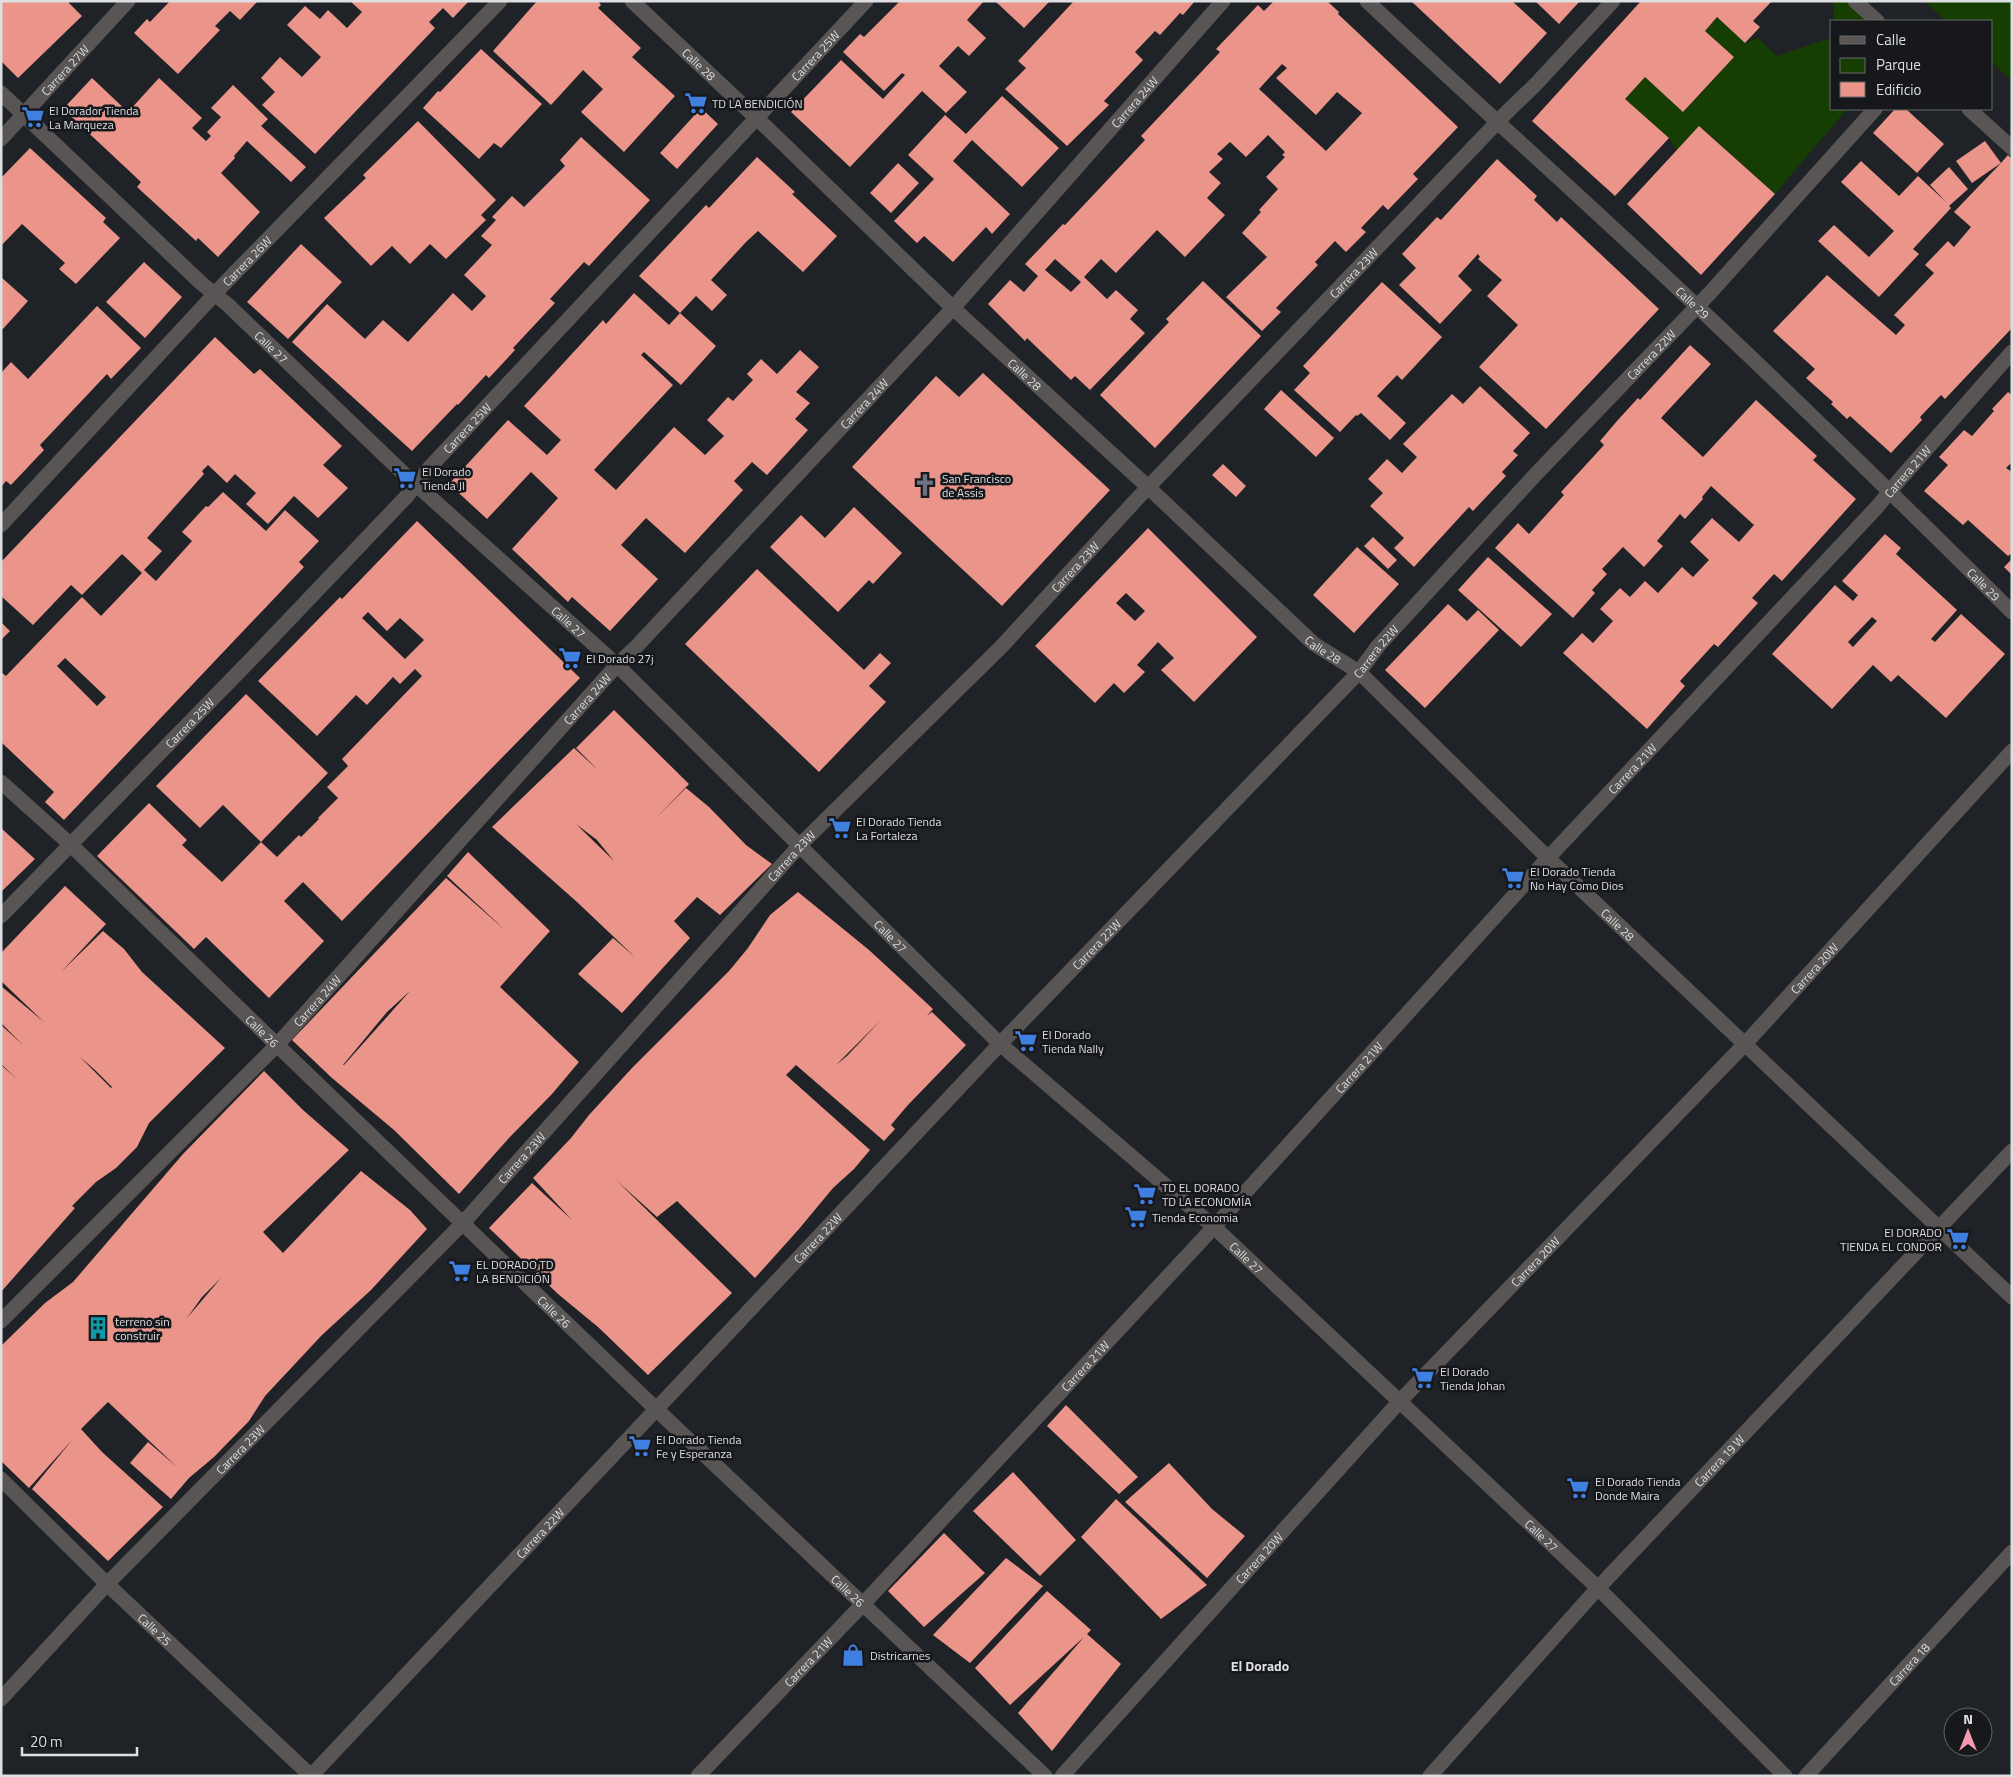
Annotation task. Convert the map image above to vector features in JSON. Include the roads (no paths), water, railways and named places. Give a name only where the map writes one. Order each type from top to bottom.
[{"type":"street","name":"Carrera 27W","points":[[1,139],[128,1]]},
{"type":"street","name":"Carrera 26W","points":[[1,525],[215,294],[500,1]]},
{"type":"street","name":"Calle 28","points":[[632,1],[954,308],[1148,487],[1314,644],[1359,672],[1548,858],[2012,1297]]},
{"type":"street","name":"Carrera 25W","points":[[1,916],[262,648],[866,1]]},
{"type":"street","name":"Carrera 24W","points":[[1,1320],[277,1045],[617,665],[636,648],[954,308],[1223,1]]},
{"type":"street","name":"Calle 29","points":[[1367,1],[1696,305],[1890,491],[2012,612]]},
{"type":"street","name":"Carrera 23W","points":[[1,1699],[107,1584],[463,1224],[800,845],[1002,646],[1148,487],[1614,1]]},
{"type":"street","points":[[1856,1],[1876,20]]},
{"type":"street","name":"Calle 27","points":[[1,93],[416,484],[617,665],[1000,1044],[1214,1227],[1400,1401],[1598,1588],[1785,1776]]},
{"type":"street","name":"Carrera 22W","points":[[311,1776],[1000,1044],[1359,672],[1378,646],[1529,481],[1696,305],[1709,294],[1874,110]]},
{"type":"street","points":[[1970,110],[2012,148]]},
{"type":"street","name":"Carrera 21W","points":[[698,1776],[864,1603],[1214,1227],[1548,858],[1877,508],[2012,352]]},
{"type":"street","name":"Carrera 20W","points":[[1062,1776],[1400,1401],[1744,1045],[2012,751]]},
{"type":"street","name":"Calle 26","points":[[1,782],[70,844],[657,1410],[864,1603],[1045,1776]]},
{"type":"street","name":"Carrera 19 W","points":[[1430,1776],[1598,1588],[2012,1151]]},
{"type":"street","name":"Calle 25","points":[[1,1479],[107,1584],[311,1776]]},
{"type":"street","name":"Carrera 18","points":[[1806,1776],[2012,1552]]},
{"type":"place","name":"TD LA BENDICIÓN","points":[[696,103]]},
{"type":"place","name":"El Dorador Tienda La Marqueza","points":[[33,117]]},
{"type":"place","name":"El Dorado Tienda Jl","points":[[405,478]]},
{"type":"place","name":"San Francisco de Assis","points":[[925,485]]},
{"type":"place","name":"El Dorado 27j","points":[[570,658]]},
{"type":"place","name":"El Dorado Tienda La Fortaleza","points":[[840,828]]},
{"type":"place","name":"El Dorado Tienda No Hay Como Dios","points":[[1513,878]]},
{"type":"place","name":"El Dorado Tienda Nally","points":[[1026,1041]]},
{"type":"place","name":"TD EL DORADO TD LA ECONOMÍA","points":[[1145,1194]]},
{"type":"place","name":"Tienda Economia","points":[[1136,1217]]},
{"type":"place","name":"El DORADO TIENDA EL CONDOR","points":[[1958,1239]]},
{"type":"place","name":"EL DORADO TD LA BENDICIÓN","points":[[460,1271]]},
{"type":"place","name":"terreno sin construir","points":[[98,1328]]},
{"type":"place","name":"El Dorado Tienda Johan","points":[[1423,1378]]},
{"type":"place","name":"El Dorado Tienda Fe y Esperanza","points":[[640,1446]]},
{"type":"place","name":"El Dorado Tienda Donde Maira","points":[[1578,1488]]},
{"type":"place","name":"Districarnes","points":[[853,1655]]},
{"type":"district","name":"El Dorado","points":[[1260,1665]]}]
